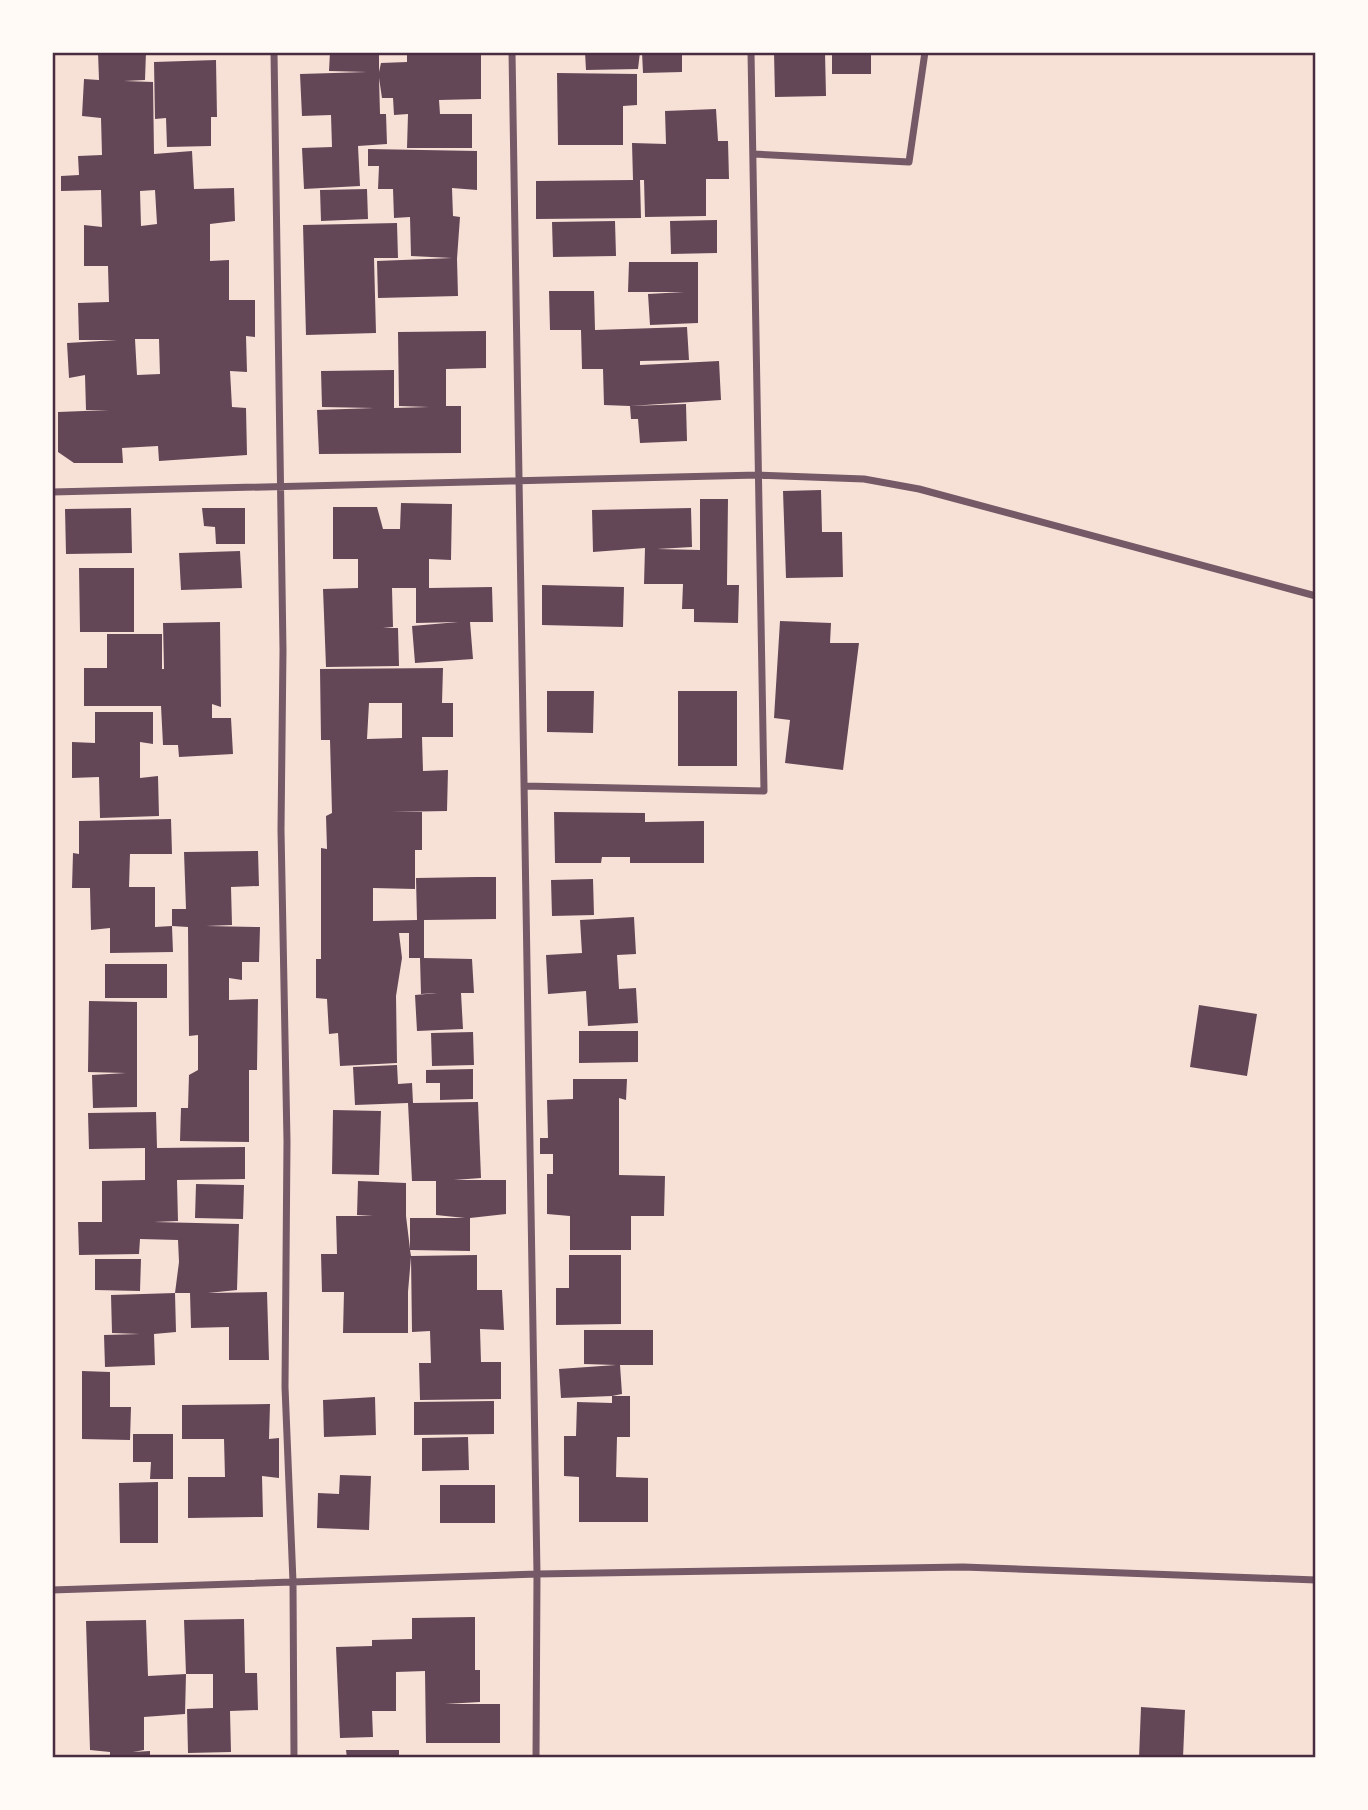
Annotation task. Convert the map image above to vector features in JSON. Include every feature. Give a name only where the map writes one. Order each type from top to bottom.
[{"type":"street","points":[[274,52],[283,650],[281,830],[287,1141],[285,1387],[293,1581],[294,1758]]},
{"type":"street","points":[[512,52],[537,1574],[536,1758]]},
{"type":"street","points":[[524,786],[764,791],[751,52]]},
{"type":"street","points":[[753,154],[909,162],[925,52]]},
{"type":"street","points":[[52,492],[758,475],[864,479],[919,489],[1142,547],[1315,596]]},
{"type":"street","points":[[52,1590],[537,1574],[963,1567],[1315,1580]]},
{"type":"building","points":[[98,52],[146,52],[145,80],[124,81],[153,82],[154,154],[192,151],[194,189],[234,188],[235,221],[210,224],[210,261],[229,260],[229,300],[255,300],[255,337],[246,336],[247,372],[230,371],[232,407],[246,408],[247,455],[159,461],[158,446],[122,448],[123,463],[74,463],[58,452],[58,412],[109,410],[86,410],[85,375],[69,378],[67,343],[117,340],[79,340],[78,303],[109,302],[108,266],[84,266],[84,225],[102,227],[101,190],[61,191],[61,176],[79,175],[78,156],[102,155],[101,118],[82,116],[84,79],[99,80]],"holes":[[[155,190],[157,224],[141,226],[140,191]],[[135,339],[159,339],[160,374],[137,375]]]},
{"type":"building","points":[[330,52],[379,52],[379,72],[381,63],[407,62],[407,52],[481,52],[481,99],[439,100],[440,114],[472,114],[472,148],[407,148],[408,114],[394,115],[393,98],[382,98],[379,78],[380,114],[386,114],[387,144],[358,146],[360,186],[304,189],[302,148],[332,147],[331,115],[302,116],[300,74],[367,72],[329,71]]},
{"type":"building","points":[[585,52],[640,52],[638,69],[586,70]]},
{"type":"building","points":[[642,52],[682,52],[682,72],[643,73]]},
{"type":"building","points":[[774,52],[825,52],[826,96],[775,97]]},
{"type":"building","points":[[832,52],[871,52],[871,74],[832,74]]},
{"type":"building","points":[[216,60],[217,117],[211,117],[211,146],[167,147],[166,118],[155,119],[154,62]]},
{"type":"building","points":[[557,73],[637,74],[637,105],[623,106],[623,145],[558,145]]},
{"type":"building","points":[[716,109],[718,141],[728,141],[729,179],[706,179],[706,216],[645,217],[644,180],[640,180],[641,218],[536,219],[536,181],[633,180],[632,143],[666,144],[665,111]]},
{"type":"building","points":[[368,149],[477,151],[477,190],[452,188],[453,216],[460,217],[458,296],[378,298],[377,261],[452,258],[411,256],[410,217],[394,218],[393,189],[378,189],[379,166],[368,166]]},
{"type":"building","points":[[367,189],[368,219],[321,221],[320,190]]},
{"type":"building","points":[[717,220],[717,253],[671,254],[670,221]]},
{"type":"building","points":[[615,221],[616,256],[553,257],[552,222]]},
{"type":"building","points":[[397,223],[398,258],[374,258],[376,333],[306,335],[303,225]]},
{"type":"building","points":[[629,262],[698,262],[698,323],[650,325],[648,294],[684,292],[628,292]]},
{"type":"building","points":[[549,291],[594,291],[595,330],[687,327],[689,360],[640,361],[640,365],[719,361],[721,400],[630,406],[604,405],[603,369],[582,369],[581,330],[550,330]]},
{"type":"building","points":[[486,331],[486,368],[446,369],[446,406],[461,406],[461,453],[319,454],[317,410],[374,408],[322,407],[321,371],[394,370],[394,408],[429,407],[399,406],[398,332]]},
{"type":"building","points":[[686,404],[687,441],[640,443],[638,419],[631,419],[630,406]]},
{"type":"building","points":[[821,490],[822,532],[842,532],[843,577],[786,578],[783,491]]},
{"type":"building","points":[[700,499],[728,499],[727,585],[739,585],[738,623],[694,622],[694,609],[682,609],[683,584],[644,584],[645,548],[593,552],[592,510],[691,508],[692,547],[657,549],[700,550]]},
{"type":"building","points":[[401,503],[452,504],[451,560],[429,559],[429,588],[492,587],[493,622],[470,622],[473,659],[415,663],[412,626],[458,622],[416,623],[416,588],[392,588],[393,627],[383,628],[398,628],[399,666],[326,667],[323,589],[358,588],[358,559],[333,559],[333,507],[377,507],[383,529],[400,529]]},
{"type":"building","points":[[131,508],[132,553],[66,554],[65,509]]},
{"type":"building","points":[[202,508],[245,508],[245,544],[216,544],[215,527],[204,526]]},
{"type":"building","points":[[240,551],[242,588],[181,590],[179,553]]},
{"type":"building","points":[[79,568],[134,568],[134,632],[80,632]]},
{"type":"building","points":[[542,585],[624,587],[623,627],[542,625]]},
{"type":"building","points":[[780,621],[831,623],[830,643],[859,643],[843,770],[785,763],[790,720],[774,718]]},
{"type":"building","points":[[220,622],[221,707],[212,704],[212,718],[231,718],[233,754],[179,757],[178,745],[163,745],[161,706],[84,706],[84,668],[107,668],[107,634],[162,634],[164,669],[163,623]]},
{"type":"building","points":[[443,668],[442,703],[453,703],[453,737],[422,737],[423,771],[448,770],[447,811],[392,812],[422,812],[422,850],[415,850],[415,889],[373,888],[373,921],[417,920],[416,878],[496,877],[496,919],[424,920],[424,958],[472,959],[474,993],[461,993],[463,1029],[417,1031],[415,995],[437,993],[421,994],[420,958],[409,958],[409,933],[399,933],[402,958],[396,996],[397,1063],[340,1066],[338,1033],[329,1034],[327,999],[316,998],[316,959],[321,959],[321,848],[327,849],[326,816],[332,813],[330,740],[321,740],[320,669]],"holes":[[[369,703],[402,703],[402,738],[367,739]]]},
{"type":"building","points":[[547,691],[594,691],[593,733],[547,732]]},
{"type":"building","points":[[678,691],[737,691],[737,766],[678,766]]},
{"type":"building","points":[[95,712],[153,712],[153,744],[140,742],[140,778],[158,776],[159,816],[100,818],[99,777],[72,778],[72,742],[95,743]]},
{"type":"building","points":[[554,812],[645,813],[645,822],[704,821],[704,863],[630,863],[630,857],[602,857],[601,863],[555,863]]},
{"type":"building","points":[[171,819],[172,854],[130,854],[129,887],[155,887],[155,927],[172,926],[173,952],[110,953],[110,928],[91,930],[90,888],[72,888],[73,853],[79,854],[79,821]]},
{"type":"building","points":[[258,851],[259,886],[231,887],[232,925],[206,926],[260,927],[259,962],[242,962],[242,980],[229,978],[229,1000],[258,999],[257,1070],[249,1070],[249,1142],[180,1141],[181,1108],[188,1108],[189,1075],[198,1070],[198,1035],[189,1036],[188,927],[172,926],[172,909],[186,909],[184,852]]},
{"type":"building","points":[[593,879],[594,915],[552,916],[551,880]]},
{"type":"building","points":[[634,917],[636,954],[617,955],[619,989],[636,988],[638,1023],[588,1026],[586,991],[548,994],[546,955],[582,953],[580,920]]},
{"type":"building","points":[[105,964],[167,964],[167,998],[105,998]]},
{"type":"building","points":[[89,1001],[137,1002],[137,1107],[93,1108],[92,1075],[126,1073],[88,1072]]},
{"type":"building","points":[[1199,1005],[1257,1014],[1247,1076],[1190,1067]]},
{"type":"building","points":[[579,1031],[638,1031],[638,1062],[579,1063]]},
{"type":"building","points":[[473,1032],[474,1065],[432,1066],[431,1033]]},
{"type":"building","points":[[397,1065],[398,1084],[412,1083],[413,1103],[478,1102],[481,1178],[454,1180],[506,1180],[506,1214],[470,1218],[470,1251],[410,1250],[411,1256],[477,1255],[477,1290],[502,1290],[504,1330],[480,1329],[481,1362],[501,1362],[501,1399],[420,1400],[419,1363],[431,1363],[430,1331],[412,1332],[411,1257],[408,1333],[343,1333],[344,1292],[322,1292],[321,1254],[337,1254],[336,1216],[373,1216],[357,1215],[358,1181],[406,1183],[410,1249],[410,1218],[465,1218],[436,1215],[436,1181],[412,1181],[408,1103],[355,1105],[353,1067]]},
{"type":"building","points":[[473,1069],[473,1099],[440,1100],[440,1083],[426,1083],[426,1070]]},
{"type":"building","points":[[573,1079],[627,1079],[626,1100],[619,1098],[619,1175],[665,1176],[664,1216],[631,1216],[631,1250],[570,1250],[570,1216],[547,1214],[547,1174],[553,1174],[553,1154],[540,1154],[540,1138],[548,1138],[547,1100],[573,1099]]},
{"type":"building","points":[[333,1110],[381,1111],[379,1175],[332,1174]]},
{"type":"building","points":[[156,1112],[157,1148],[245,1147],[245,1179],[177,1180],[178,1221],[154,1222],[239,1224],[237,1290],[208,1293],[267,1292],[269,1360],[229,1360],[229,1327],[191,1328],[190,1293],[175,1293],[179,1262],[178,1240],[140,1239],[139,1254],[79,1255],[78,1222],[102,1222],[102,1181],[145,1180],[145,1148],[89,1149],[88,1113]]},
{"type":"building","points":[[196,1184],[244,1185],[243,1219],[195,1218]]},
{"type":"building","points":[[569,1255],[621,1255],[621,1324],[556,1325],[556,1288],[569,1288]]},
{"type":"building","points":[[95,1259],[141,1259],[140,1291],[95,1290]]},
{"type":"building","points":[[175,1293],[176,1332],[154,1334],[155,1365],[105,1367],[104,1335],[140,1334],[112,1333],[111,1295]]},
{"type":"building","points":[[584,1330],[653,1330],[653,1365],[620,1365],[622,1394],[561,1398],[559,1369],[616,1365],[584,1364]]},
{"type":"building","points":[[82,1371],[110,1372],[110,1407],[131,1407],[130,1440],[82,1439]]},
{"type":"building","points":[[612,1396],[630,1396],[630,1437],[617,1437],[616,1477],[648,1478],[648,1522],[579,1522],[579,1477],[564,1476],[564,1436],[576,1436],[577,1402],[612,1403]]},
{"type":"building","points":[[375,1397],[376,1435],[324,1437],[323,1400]]},
{"type":"building","points":[[494,1401],[494,1434],[414,1435],[414,1402]]},
{"type":"building","points":[[270,1404],[269,1439],[279,1438],[279,1478],[262,1476],[263,1517],[188,1518],[188,1477],[225,1477],[224,1439],[182,1439],[182,1405]]},
{"type":"building","points":[[133,1434],[173,1434],[173,1479],[150,1479],[151,1462],[133,1462]]},
{"type":"building","points":[[468,1437],[469,1470],[422,1471],[422,1438]]},
{"type":"building","points":[[340,1475],[371,1476],[369,1530],[317,1528],[318,1493],[339,1494]]},
{"type":"building","points":[[158,1482],[158,1543],[120,1543],[119,1483]]},
{"type":"building","points":[[440,1485],[495,1485],[495,1523],[440,1523]]},
{"type":"building","points":[[475,1617],[475,1670],[480,1670],[480,1702],[445,1704],[500,1704],[500,1743],[426,1743],[425,1671],[396,1672],[396,1711],[372,1711],[373,1737],[340,1738],[336,1647],[372,1646],[372,1640],[412,1639],[412,1618]]},
{"type":"building","points":[[244,1619],[245,1673],[257,1673],[258,1710],[230,1711],[231,1752],[188,1753],[187,1709],[213,1708],[213,1674],[186,1674],[184,1620]]},
{"type":"building","points":[[146,1620],[148,1676],[186,1674],[185,1714],[144,1717],[144,1750],[133,1752],[150,1751],[150,1758],[110,1758],[110,1752],[90,1750],[86,1621]]},
{"type":"building","points":[[1141,1707],[1185,1710],[1183,1758],[1139,1758]]},
{"type":"building","points":[[346,1750],[399,1750],[399,1758],[347,1758]]}]
